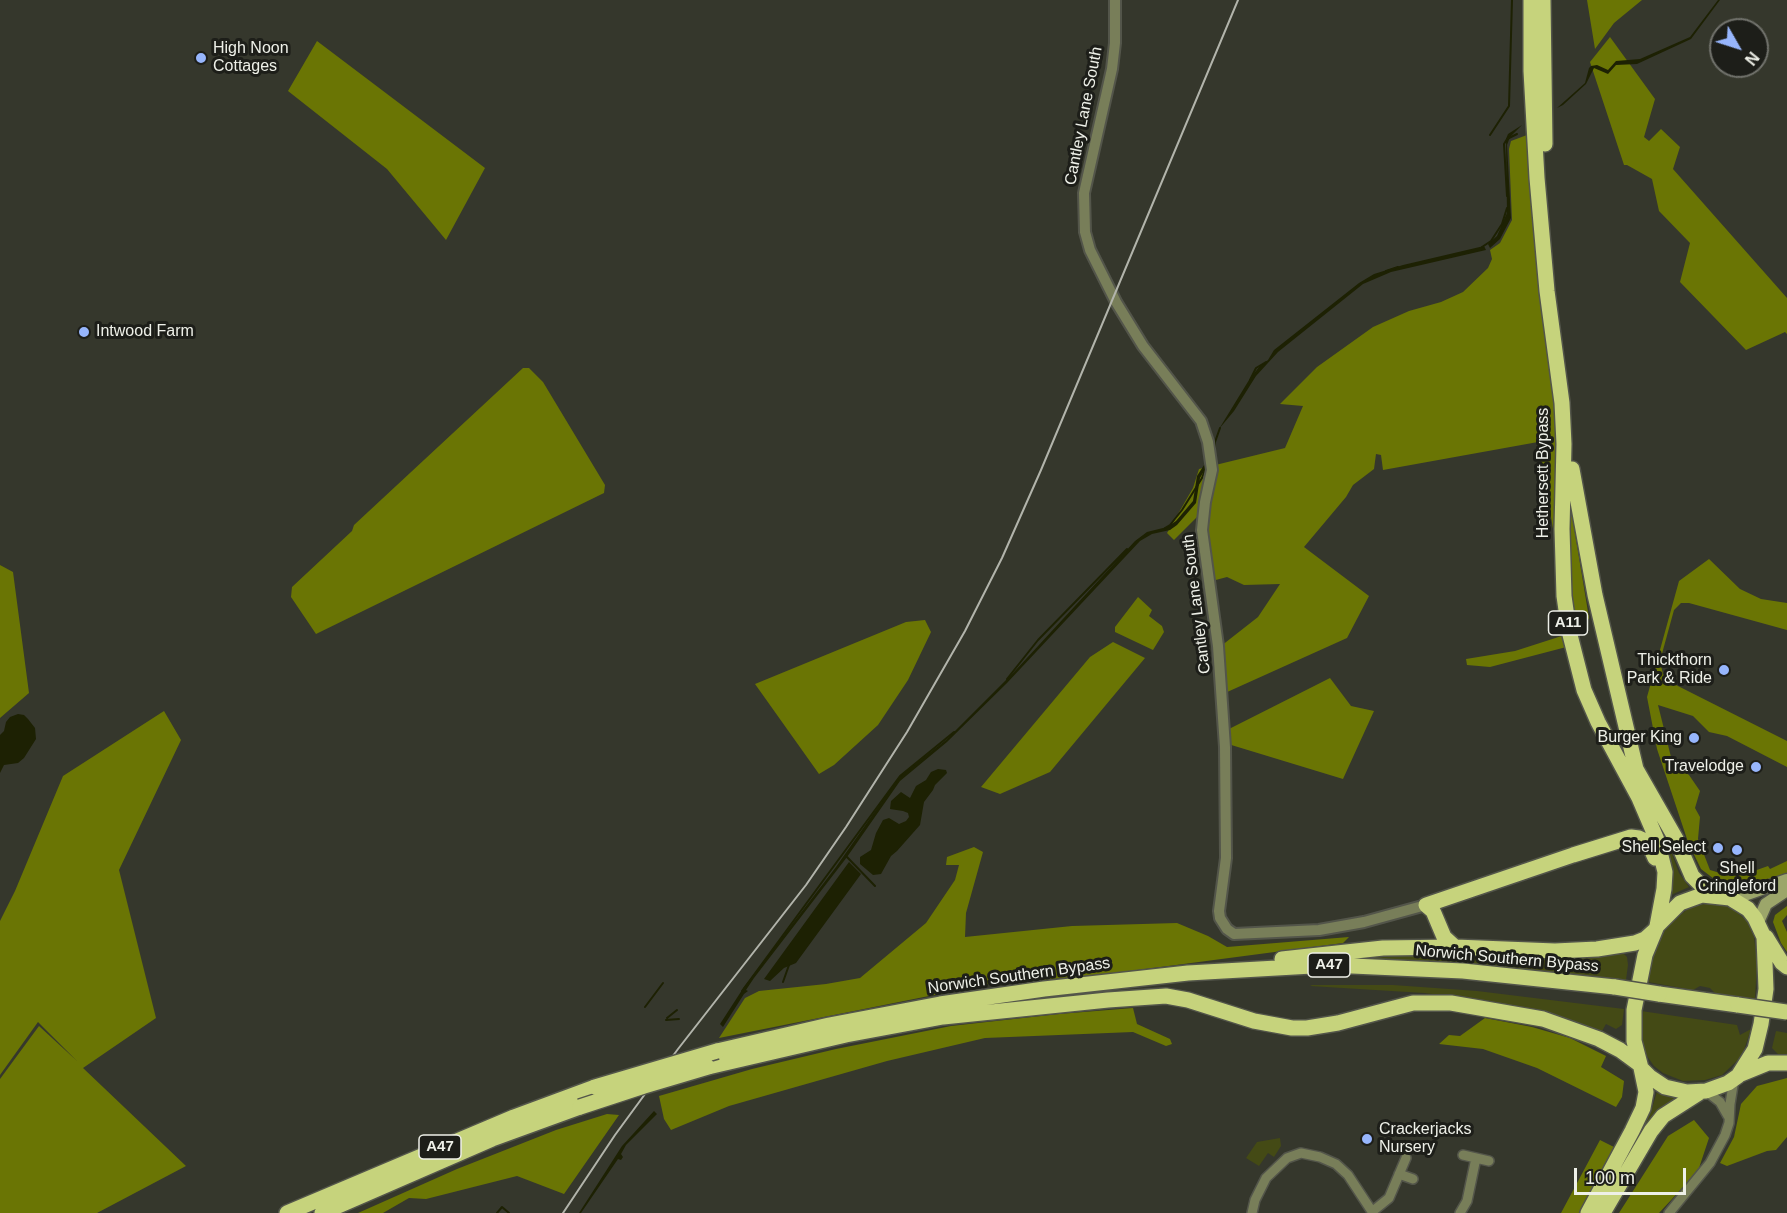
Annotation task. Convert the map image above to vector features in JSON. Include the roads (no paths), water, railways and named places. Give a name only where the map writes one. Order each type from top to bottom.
[{"type":"highway","name":"Hethersett Bypass","points":[[1530,0],[1537,178],[1547,291],[1562,403],[1564,444],[1562,558],[1565,607],[1584,690],[1598,722],[1639,798],[1657,840],[1665,872],[1656,928]]},
{"type":"highway","name":"Hethersett Bypass","points":[[1543,0],[1546,187],[1568,445],[1591,574],[1611,671],[1636,769],[1676,839],[1692,876],[1701,885],[1723,896]]},
{"type":"highway","points":[[1455,947],[1444,937],[1433,911],[1426,904],[1631,837],[1648,842],[1652,848],[1656,861],[1661,903]]},
{"type":"highway","points":[[1588,1213],[1643,1108],[1646,1092],[1634,1041],[1634,1010],[1641,970],[1649,941],[1656,928],[1672,910],[1689,899],[1702,895],[1723,896],[1738,901],[1748,909],[1782,963],[1787,967]]},
{"type":"highway","points":[[1736,1078],[1755,1049],[1764,1005],[1766,967],[1760,925]]},
{"type":"highway","name":"A47","points":[[1044,989],[1383,948],[1455,947],[1555,951],[1597,949],[1635,944],[1645,939],[1656,928]]},
{"type":"highway","name":"Norwich Southern Bypass","points":[[287,1213],[514,1117],[595,1087],[717,1051],[829,1025],[940,1004],[1044,989],[1188,973],[1330,965],[1462,971],[1615,987],[1787,1012]]},
{"type":"highway","name":"A47","points":[[322,1213],[492,1139],[644,1086],[708,1067],[846,1035],[944,1017],[1156,996],[1181,998],[1254,1022],[1292,1028],[1338,1023],[1413,1003],[1451,1003],[1543,1019],[1599,1039],[1620,1050],[1640,1066]]},
{"type":"highway","points":[[1603,1213],[1651,1131],[1663,1116],[1704,1092],[1768,1063],[1787,1063]]},
{"type":"highway","points":[[1640,1066],[1650,1077],[1665,1087],[1687,1092],[1704,1092]]},
{"type":"main road","points":[[1723,896],[1747,894],[1787,880]]},
{"type":"main road","points":[[1760,925],[1766,904],[1787,890]]},
{"type":"street","name":"Cantley Lane South","points":[[1115,0],[1115,43],[1112,69],[1084,193],[1085,232],[1090,250],[1116,302],[1143,346],[1201,421],[1209,442],[1212,470],[1202,530],[1218,646],[1225,747],[1226,858],[1218,911],[1222,924],[1234,934],[1246,935],[1319,930],[1374,920],[1426,904]]},
{"type":"street","points":[[1669,1213],[1715,1155],[1729,1123],[1736,1078]]},
{"type":"street","points":[[1704,1092],[1720,1102],[1729,1118]]},
{"type":"street","points":[[1252,1213],[1255,1200],[1266,1178],[1287,1158],[1300,1153],[1320,1157],[1336,1164],[1348,1175],[1373,1212],[1389,1198],[1406,1158]]},
{"type":"street","points":[[1463,1155],[1489,1161]]},
{"type":"street","points":[[1460,1213],[1467,1201],[1476,1158]]},
{"type":"street","points":[[1399,1174],[1413,1179]]},
{"type":"waterway","points":[[1490,135],[1509,106],[1512,0]]},
{"type":"waterway","points":[[1507,196],[1504,144],[1507,139],[1517,134]]},
{"type":"waterway","points":[[1482,247],[1491,241],[1502,224],[1507,208]]},
{"type":"waterway","points":[[1386,271],[1398,267]]},
{"type":"waterway","points":[[1250,380],[1256,368],[1266,362]]},
{"type":"waterway","points":[[1215,457],[1215,442],[1220,428]]},
{"type":"waterway","points":[[1165,528],[1182,510],[1202,478],[1206,467]]},
{"type":"waterway","points":[[1007,679],[1038,640],[1127,549]]},
{"type":"waterway","points":[[742,991],[900,776],[954,732]]},
{"type":"waterway","points":[[847,857],[875,886]]},
{"type":"waterway","points":[[783,982],[789,965]]},
{"type":"waterway","points":[[645,1007],[663,983]]},
{"type":"waterway","points":[[667,1018],[677,1010]]},
{"type":"waterway","points":[[666,1020],[679,1019]]},
{"type":"waterway","points":[[497,1213],[502,1207],[509,1213]]},
{"type":"railway","points":[[563,1213],[615,1135],[678,1049],[806,885],[907,732],[965,631],[1002,558],[1041,470],[1238,0]]},
{"type":"place","name":"High Noon Cottages","points":[[201,58]]},
{"type":"place","name":"Intwood Farm","points":[[84,332]]},
{"type":"place","name":"Thickthorn Park & Ride","points":[[1724,670]]},
{"type":"place","name":"Burger King","points":[[1694,738]]},
{"type":"place","name":"Travelodge","points":[[1756,767]]},
{"type":"place","name":"Shell Select","points":[[1718,848]]},
{"type":"place","name":"Shell Cringleford","points":[[1737,850]]},
{"type":"place","name":"Crackerjacks Nursery","points":[[1367,1139]]}]
